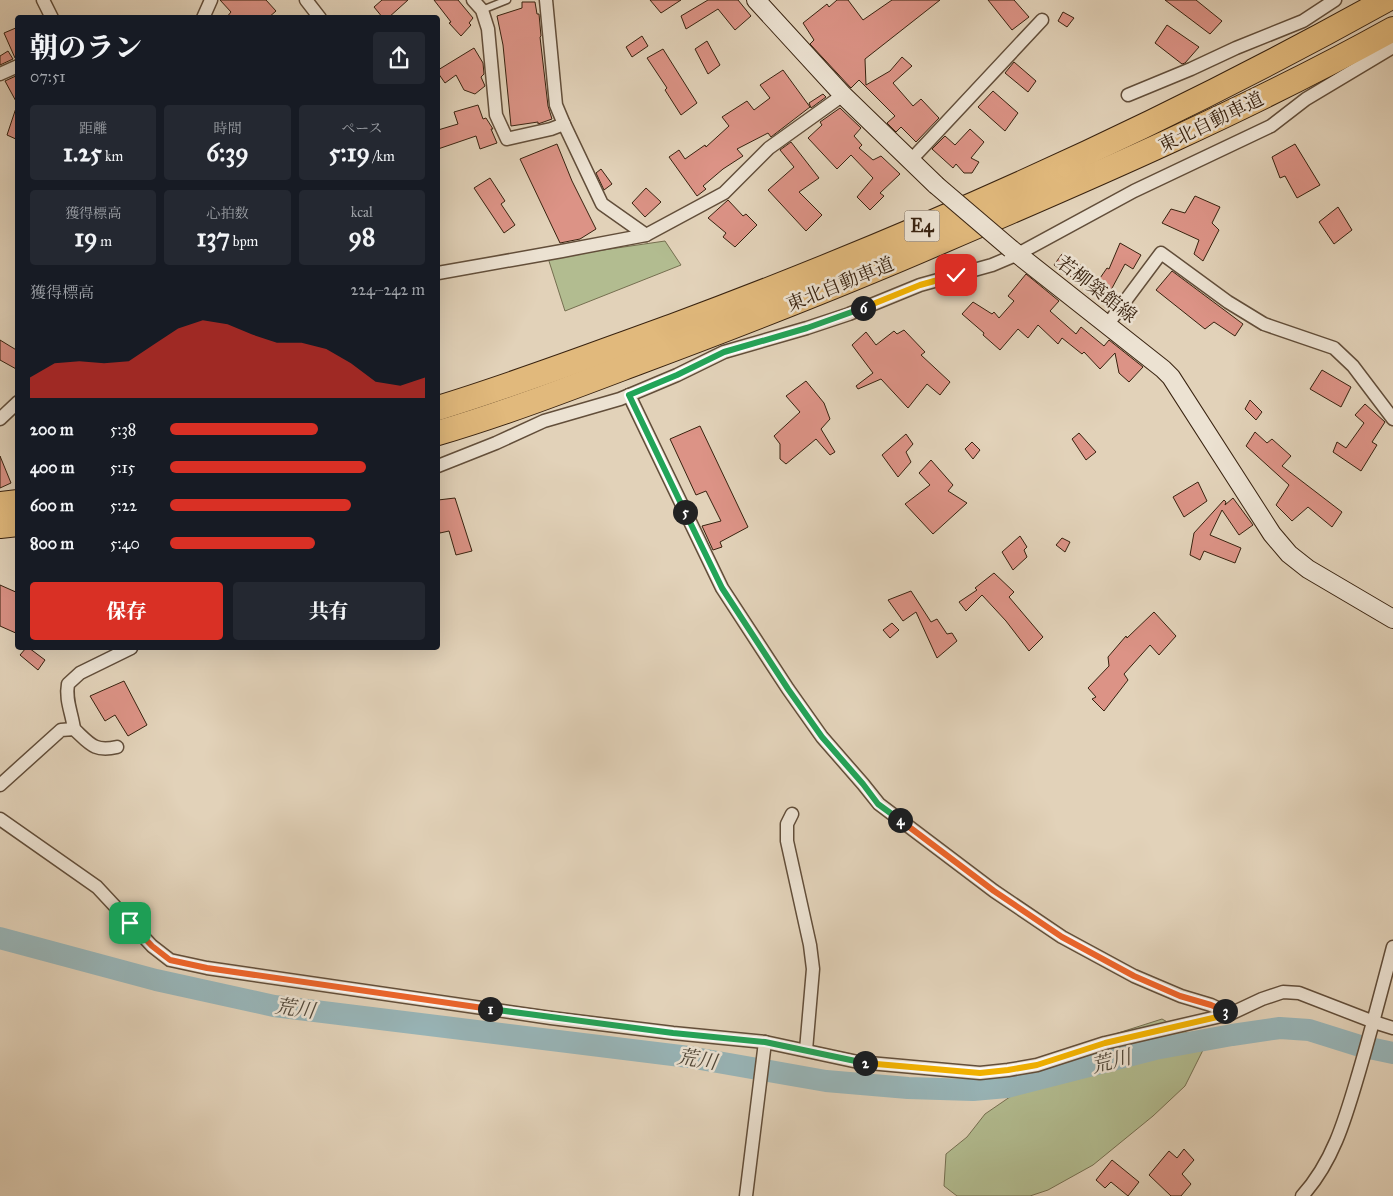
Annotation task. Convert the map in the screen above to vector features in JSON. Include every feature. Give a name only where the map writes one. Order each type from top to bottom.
[{"type":"highway","name":"東北自動車道","points":[[440,407],[548,372],[754,296],[1010,189],[1231,82],[1386,0]]},
{"type":"highway","name":"東北自動車道","points":[[440,432],[585,382],[762,316],[889,264],[1147,153],[1247,105],[1393,29]]},
{"type":"highway","points":[[0,504],[15,502]]},
{"type":"highway","points":[[0,526],[15,524]]},
{"type":"main road","name":"若柳築館線","points":[[756,0],[843,95],[936,185],[1014,251],[1108,324],[1171,377],[1272,534],[1289,554],[1308,569],[1393,619]]},
{"type":"street","points":[[43,0],[50,15]]},
{"type":"street","points":[[204,15],[211,0]]},
{"type":"street","points":[[306,0],[318,15]]},
{"type":"street","points":[[473,0],[482,10],[488,29],[496,115],[507,139],[552,130],[564,124]]},
{"type":"street","points":[[546,0],[556,104],[564,124],[602,204],[646,235]]},
{"type":"street","points":[[1128,95],[1303,21],[1335,0]]},
{"type":"street","points":[[911,160],[1042,20]]},
{"type":"street","points":[[440,465],[544,421],[629,395],[677,375],[724,352],[849,314],[920,285],[992,265],[1014,251],[1134,191],[1271,126],[1306,99],[1393,47]]},
{"type":"street","points":[[0,74],[15,67]]},
{"type":"street","points":[[440,273],[562,252],[646,235],[724,193],[769,148],[843,95]]},
{"type":"street","points":[[1108,324],[1160,253],[1228,302],[1264,324],[1334,348],[1353,366],[1393,419]]},
{"type":"street","points":[[629,395],[722,588],[822,737],[878,804],[994,891],[1062,937],[1134,976],[1180,996],[1211,1005],[1230,1014]]},
{"type":"street","points":[[0,419],[15,405]]},
{"type":"street","points":[[117,747],[96,748],[74,729],[73,718],[66,695],[68,684],[80,673],[127,650]]},
{"type":"street","points":[[0,785],[61,730],[74,729]]},
{"type":"street","points":[[792,814],[787,824],[787,841],[810,944],[813,969],[806,1050]]},
{"type":"street","points":[[0,819],[97,887],[152,946],[170,960],[207,968],[551,1018],[683,1034],[765,1047],[806,1050],[858,1062],[980,1073],[1037,1065],[1105,1043],[1230,1014],[1262,998],[1283,992],[1299,993],[1372,1028],[1393,1028]]},
{"type":"street","points":[[1302,1196],[1310,1187],[1330,1155],[1343,1126],[1372,1028],[1393,947]]},
{"type":"street","points":[[746,1196],[765,1047]]},
{"type":"lane","points":[[482,10],[507,0]]},
{"type":"green space","points":[[665,241],[681,265],[565,311],[548,258]]},
{"type":"green space","points":[[1162,1019],[1191,1035],[1205,1046],[1185,1086],[1153,1116],[1093,1165],[1048,1190],[1030,1196],[957,1196],[944,1186],[946,1154],[967,1137],[985,1114],[1058,1064],[1118,1033]]},
{"type":"building","points":[[220,0],[266,0],[276,11],[271,15],[228,15],[231,12]]},
{"type":"building","points":[[382,0],[408,0],[391,15],[381,15],[374,7]]},
{"type":"building","points":[[434,0],[458,0],[473,18],[469,23],[471,25],[461,36],[449,23],[451,22]]},
{"type":"building","points":[[650,0],[681,0],[661,13]]},
{"type":"building","points":[[708,0],[738,0],[751,16],[735,30],[718,9],[686,29],[681,16]]},
{"type":"building","points":[[837,0],[848,0],[863,20],[892,0],[940,0],[865,59],[866,85],[890,71],[902,57],[912,66],[893,83],[913,106],[921,99],[939,118],[916,142],[901,127],[896,132],[887,123],[895,116],[859,80],[851,88],[810,44],[814,40],[803,23],[827,4],[829,7]]},
{"type":"building","points":[[988,0],[1014,0],[1029,17],[1012,30]]},
{"type":"building","points":[[1165,0],[1196,0],[1222,21],[1210,34]]},
{"type":"building","points":[[522,2],[535,2],[537,14],[539,14],[548,106],[552,119],[538,124],[538,122],[511,126],[503,45],[497,16],[522,8]]},
{"type":"building","points":[[1063,12],[1074,18],[1067,27],[1058,21]]},
{"type":"building","points":[[1167,25],[1199,47],[1185,63],[1182,64],[1155,43]]},
{"type":"building","points":[[15,28],[15,58],[4,33]]},
{"type":"building","points":[[642,36],[648,46],[632,57],[626,47]]},
{"type":"building","points":[[707,41],[720,65],[708,74],[695,49]]},
{"type":"building","points":[[474,48],[483,63],[484,74],[481,77],[485,86],[475,94],[464,90],[456,75],[445,83],[440,76],[440,69]]},
{"type":"building","points":[[663,49],[697,103],[681,115],[665,90],[667,88],[647,58]]},
{"type":"building","points":[[8,51],[13,59],[0,65],[0,56]]},
{"type":"building","points":[[1014,62],[1036,81],[1028,92],[1005,73]]},
{"type":"building","points":[[783,70],[810,107],[771,137],[768,133],[737,149],[743,156],[723,169],[703,186],[706,189],[697,196],[669,157],[679,150],[685,159],[705,145],[706,147],[729,126],[722,117],[747,101],[754,110],[770,98],[760,85]]},
{"type":"building","points":[[15,76],[15,99],[5,81]]},
{"type":"building","points":[[993,91],[1018,113],[1005,131],[978,107]]},
{"type":"building","points":[[823,94],[826,97],[811,108],[809,103]]},
{"type":"building","points":[[478,105],[483,119],[486,118],[493,129],[491,129],[497,143],[480,149],[476,136],[440,148],[440,129],[458,124],[454,112]]},
{"type":"building","points":[[840,108],[861,128],[854,136],[862,145],[859,148],[873,160],[881,156],[900,174],[880,193],[884,196],[870,210],[857,197],[873,178],[851,155],[837,169],[808,138],[822,125],[820,122]]},
{"type":"building","points":[[15,111],[15,139],[7,135]]},
{"type":"building","points":[[970,129],[984,142],[971,158],[979,162],[972,173],[964,173],[956,164],[953,168],[932,149],[945,136],[955,145]]},
{"type":"building","points":[[791,142],[819,178],[799,192],[822,215],[806,231],[768,190],[794,167],[780,150]]},
{"type":"building","points":[[557,144],[572,181],[596,229],[580,239],[560,243],[520,159]]},
{"type":"building","points":[[1295,144],[1320,185],[1297,198],[1285,176],[1280,178],[1272,157]]},
{"type":"building","points":[[601,169],[612,184],[604,190],[596,173]]},
{"type":"building","points":[[490,178],[505,201],[501,204],[515,225],[504,233],[474,188]]},
{"type":"building","points":[[646,188],[661,202],[645,217],[632,203]]},
{"type":"building","points":[[1195,196],[1220,207],[1212,223],[1219,230],[1203,261],[1194,254],[1199,240],[1162,223],[1171,209],[1185,213]]},
{"type":"building","points":[[728,200],[743,216],[746,214],[757,225],[735,247],[723,237],[726,233],[708,218]]},
{"type":"building","points":[[1338,207],[1352,230],[1334,244],[1319,222]]},
{"type":"building","points":[[1120,243],[1141,255],[1133,269],[1125,264],[1111,290],[1098,281],[1107,268],[1109,269]]},
{"type":"building","points":[[1062,254],[1089,270],[1079,282],[1054,265]]},
{"type":"building","points":[[1172,271],[1243,324],[1235,336],[1214,322],[1205,329],[1156,290]]},
{"type":"building","points":[[1026,274],[1059,301],[1050,311],[1076,334],[1081,327],[1104,346],[1109,340],[1143,367],[1129,382],[1119,373],[1115,353],[1100,369],[1084,352],[1082,354],[1062,338],[1058,344],[1038,325],[1028,338],[1018,329],[1000,350],[962,314],[973,302],[992,314],[994,312],[999,318],[1014,301],[1008,296]]},
{"type":"building","points":[[904,330],[925,352],[921,355],[950,382],[940,395],[927,384],[908,408],[881,379],[858,389],[856,386],[873,373],[852,345],[866,332],[876,345],[894,331],[897,334]]},
{"type":"building","points":[[0,340],[15,349],[15,368],[0,360]]},
{"type":"building","points":[[1322,370],[1351,387],[1341,407],[1310,389]]},
{"type":"building","points":[[806,381],[824,403],[830,419],[821,429],[835,452],[830,455],[816,439],[786,464],[780,459],[780,444],[774,436],[800,412],[786,396]]},
{"type":"building","points":[[1250,400],[1262,412],[1256,420],[1245,409]]},
{"type":"building","points":[[1365,404],[1385,422],[1372,442],[1377,445],[1361,471],[1333,452],[1337,442],[1346,448],[1364,423],[1355,415]]},
{"type":"building","points":[[700,426],[748,527],[720,542],[722,547],[713,550],[702,526],[721,521],[706,491],[696,495],[670,439]]},
{"type":"building","points":[[1255,432],[1267,443],[1272,439],[1291,456],[1282,466],[1342,512],[1332,527],[1308,507],[1292,521],[1276,505],[1289,485],[1246,446]]},
{"type":"building","points":[[1079,433],[1096,452],[1086,460],[1072,439]]},
{"type":"building","points":[[906,434],[913,444],[906,452],[911,462],[898,477],[882,455]]},
{"type":"building","points":[[972,442],[980,450],[973,459],[965,449]]},
{"type":"building","points":[[0,456],[11,483],[0,488]]},
{"type":"building","points":[[931,460],[953,485],[948,491],[967,503],[933,534],[905,504],[930,485],[919,473]]},
{"type":"building","points":[[1198,482],[1207,501],[1184,517],[1173,497]]},
{"type":"building","points":[[455,498],[472,551],[456,555],[449,531],[440,533],[440,500]]},
{"type":"building","points":[[1233,498],[1253,525],[1239,535],[1222,510],[1210,535],[1241,548],[1235,563],[1204,551],[1200,560],[1190,555],[1194,533],[1224,500],[1226,502],[1225,505]]},
{"type":"building","points":[[1020,536],[1027,547],[1024,550],[1027,557],[1013,570],[1002,552]]},
{"type":"building","points":[[1062,538],[1070,542],[1065,552],[1056,545]]},
{"type":"building","points":[[994,573],[1014,592],[1009,597],[1043,637],[1029,651],[1006,621],[982,595],[966,611],[959,602],[977,590],[975,588]]},
{"type":"building","points":[[0,585],[15,592],[15,633],[0,626]]},
{"type":"building","points":[[911,591],[931,622],[937,619],[947,634],[952,633],[957,641],[937,658],[916,612],[903,621],[888,600]]},
{"type":"building","points":[[1154,612],[1176,636],[1159,655],[1150,645],[1124,674],[1128,680],[1104,711],[1092,699],[1096,697],[1088,688],[1109,666],[1108,657],[1126,636],[1127,638]]},
{"type":"building","points":[[892,623],[899,630],[890,638],[883,630]]},
{"type":"building","points":[[24,650],[32,650],[45,660],[38,670],[20,655]]},
{"type":"building","points":[[124,681],[147,725],[128,736],[115,715],[105,721],[90,696]]},
{"type":"building","points":[[1184,1149],[1194,1160],[1182,1174],[1191,1184],[1181,1196],[1171,1196],[1149,1175],[1169,1151],[1177,1158]]},
{"type":"building","points":[[1112,1160],[1139,1182],[1128,1196],[1111,1182],[1105,1188],[1096,1180]]},
{"type":"waterway","name":"荒川","points":[[0,938],[156,980],[274,1006],[689,1057],[826,1081],[908,1088],[973,1090],[1007,1087],[1155,1049],[1280,1028],[1309,1030],[1360,1046],[1393,1053]]},
{"type":"route","points":[[130,923],[152,946],[170,960],[207,968],[551,1018],[721,1039],[765,1042],[858,1062],[904,1067],[980,1073],[1008,1070],[1037,1065],[1105,1043],[1230,1014],[1211,1005],[1180,996],[1134,976],[1062,937],[994,891],[878,804],[822,737],[722,588],[629,395],[677,375],[724,352],[807,328],[849,314],[920,285],[956,275]]}]
